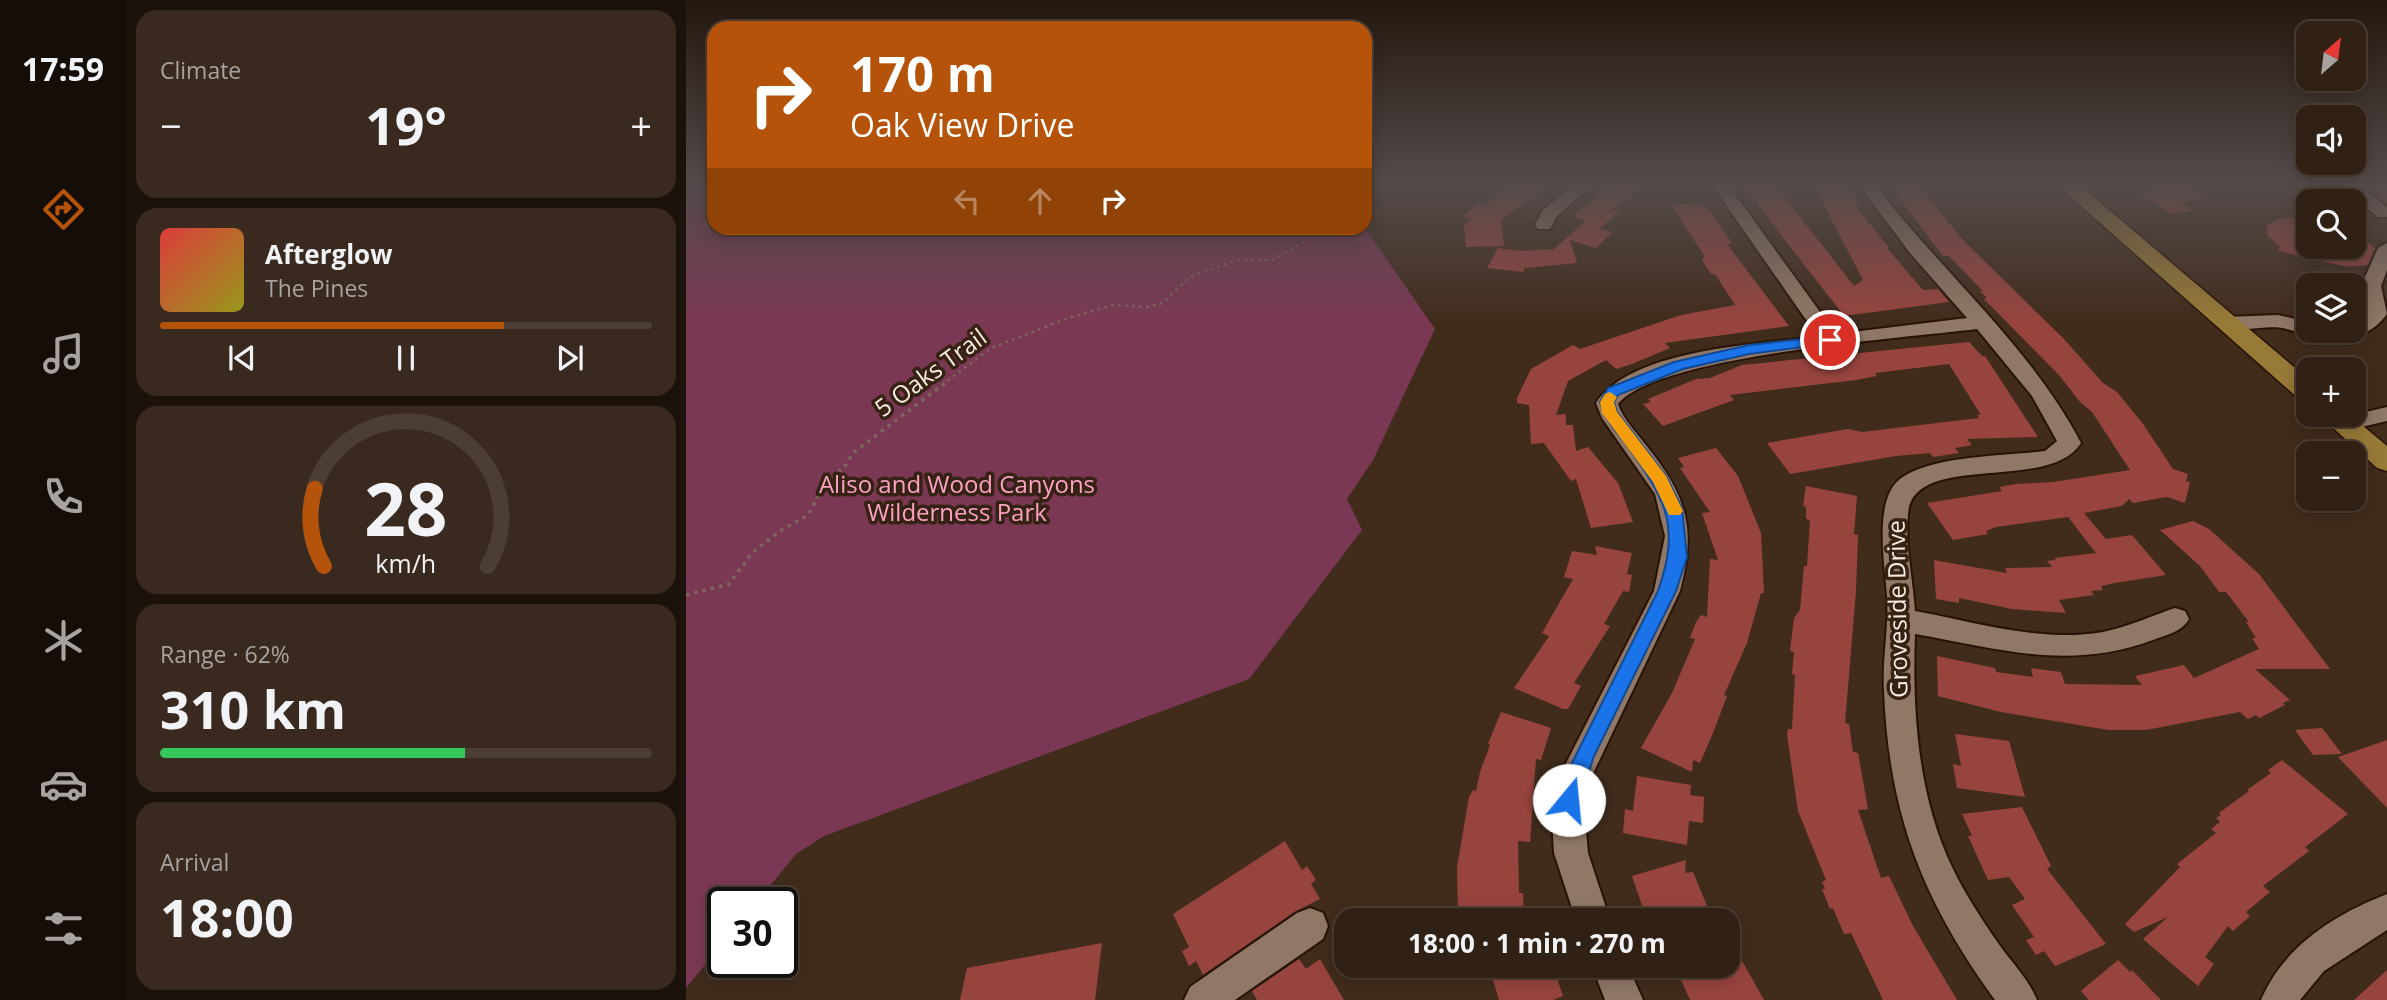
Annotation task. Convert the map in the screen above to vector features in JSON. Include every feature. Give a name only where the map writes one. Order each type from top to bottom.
[{"type":"main road","points":[[2117,229],[2296,383]]},
{"type":"main road","points":[[2348,427],[2387,461]]},
{"type":"street","points":[[1751,229],[1830,340]]},
{"type":"street","name":"Groveside Drive","points":[[1901,229],[1924,258],[1983,322],[2057,417],[2069,443],[2051,458],[1930,474],[1907,486],[1895,512],[1902,620],[1898,688],[1904,756],[1918,817],[1939,878],[1984,954],[2018,1000]]},
{"type":"street","points":[[2366,325],[2377,314],[2371,286],[2387,248]]},
{"type":"street","points":[[2225,323],[2277,321],[2296,325]]},
{"type":"street","points":[[1588,908],[1575,879],[1566,817],[1572,783],[1667,591],[1678,557],[1674,508],[1660,480],[1610,413],[1607,402],[1613,391],[1679,365],[1749,349],[1983,322]]},
{"type":"street","points":[[2366,416],[2387,414]]},
{"type":"street","points":[[1902,620],[2054,645],[2093,645],[2134,637],[2175,619]]},
{"type":"street","points":[[2280,1000],[2288,980],[2329,944],[2387,911]]},
{"type":"street","points":[[1203,1000],[1310,926]]},
{"type":"street","points":[[1615,978],[1624,1000]]},
{"type":"path","name":"5 Oaks Trail","points":[[686,595],[729,584],[752,553],[780,531],[808,515],[824,485],[845,466],[853,453],[991,348],[1071,317],[1114,305],[1147,307],[1163,303],[1190,277],[1237,260],[1273,260],[1302,243],[1310,235]]},
{"type":"green space","name":"Aliso and Wood Canyons Wilderness Park","points":[[686,229],[707,229],[707,235],[1370,235],[1435,329],[1373,460],[1347,499],[1362,530],[1249,679],[824,836],[796,854],[769,887],[707,887],[707,962],[686,988]]},
{"type":"building","points":[[1464,229],[1502,229],[1504,246],[1466,247]]},
{"type":"building","points":[[1577,229],[1600,229],[1612,232],[1596,248],[1570,240],[1577,263],[1525,268],[1523,272],[1487,268],[1498,248],[1521,251],[1554,249]]},
{"type":"building","points":[[1687,229],[1722,229],[1732,243],[1727,244],[1789,326],[1665,343],[1670,348],[1632,364],[1616,369],[1606,360],[1568,381],[1556,415],[1566,414],[1566,425],[1573,425],[1576,451],[1588,447],[1618,483],[1633,522],[1591,528],[1576,479],[1571,481],[1544,443],[1531,444],[1529,405],[1517,403],[1517,398],[1531,369],[1573,345],[1580,349],[1681,315],[1735,305],[1715,274],[1711,274],[1702,260],[1704,255]]},
{"type":"building","points":[[1776,229],[1809,229],[1854,286],[1863,280],[1836,229],[1874,229],[1923,290],[1938,289],[1949,302],[1844,316]]},
{"type":"building","points":[[1922,229],[1954,229],[2064,339],[2103,383],[2117,392],[2143,424],[2173,469],[2188,474],[2186,481],[2190,482],[2185,503],[2167,497],[2133,503],[2129,499],[2122,506],[2084,513],[2106,539],[2132,535],[2166,575],[2101,586],[2103,590],[2091,591],[2094,595],[2059,600],[2066,613],[2012,609],[1959,598],[1959,603],[1936,599],[1934,560],[2007,573],[2005,568],[2052,567],[2047,561],[2056,560],[2054,558],[2096,553],[2068,517],[1996,527],[1986,531],[1988,534],[1953,540],[1927,503],[2002,491],[1999,487],[2016,484],[2053,482],[2130,470],[2092,412],[1984,299],[1987,298],[1980,291],[1983,291],[1949,256],[1943,256]]},
{"type":"building","points":[[2267,229],[2296,229],[2296,255],[2278,251],[2280,247],[2268,236]]},
{"type":"building","points":[[2366,241],[2375,248],[2368,265],[2348,267],[2313,259],[2366,259]]},
{"type":"building","points":[[1969,342],[1985,356],[2038,437],[1967,439],[1972,445],[1955,448],[1959,453],[1933,457],[1930,453],[1896,456],[1790,474],[1767,443],[1848,429],[1862,432],[1979,418],[1977,415],[1981,415],[1949,364],[1875,373],[1877,376],[1856,380],[1730,395],[1734,400],[1663,426],[1643,404],[1651,402],[1648,399],[1696,379],[1710,378],[1742,365]]},
{"type":"building","points":[[1716,448],[1738,476],[1761,533],[1764,593],[1761,593],[1747,643],[1724,695],[1727,696],[1713,733],[1700,763],[1693,760],[1692,772],[1641,748],[1672,693],[1695,639],[1690,638],[1696,622],[1701,615],[1707,617],[1710,559],[1718,560],[1702,513],[1710,512],[1680,468],[1684,467],[1678,458]]},
{"type":"building","points":[[1806,486],[1857,496],[1854,534],[1858,535],[1856,591],[1845,723],[1849,724],[1853,752],[1858,753],[1868,809],[1858,810],[1881,878],[1889,876],[1913,926],[1957,1000],[1883,1000],[1851,933],[1844,934],[1833,908],[1830,909],[1822,889],[1825,889],[1822,882],[1826,880],[1798,811],[1787,734],[1788,729],[1792,729],[1795,675],[1792,674],[1794,652],[1790,651],[1794,618],[1800,610],[1804,566],[1807,566],[1810,520],[1806,519],[1806,507],[1803,506]]},
{"type":"building","points":[[2193,521],[2209,529],[2259,574],[2330,669],[2255,669],[2290,700],[2283,703],[2285,705],[2259,718],[2256,715],[2248,719],[2240,712],[2146,730],[2109,730],[2001,712],[1938,696],[1937,656],[1995,668],[1996,672],[2033,677],[2031,668],[2061,672],[2065,684],[2142,685],[2135,676],[2184,665],[2194,678],[2259,649],[2246,622],[2249,622],[2226,592],[2219,592],[2200,566],[2160,530]]},
{"type":"building","points":[[1595,546],[1632,553],[1627,574],[1632,575],[1629,592],[1623,591],[1604,624],[1610,626],[1574,683],[1581,686],[1568,709],[1563,709],[1514,688],[1549,636],[1542,633],[1573,579],[1564,577],[1572,551],[1597,555]]},
{"type":"building","points":[[1501,712],[1551,728],[1541,760],[1536,759],[1530,842],[1518,841],[1519,893],[1523,893],[1524,908],[1458,908],[1457,867],[1469,797],[1473,790],[1476,791],[1490,745],[1488,744]]},
{"type":"building","points":[[2322,728],[2342,754],[2313,755],[2295,730]]},
{"type":"building","points":[[1955,734],[2009,741],[2025,797],[1957,788],[1953,764],[1961,766]]},
{"type":"building","points":[[2387,740],[2387,808],[2338,757]]},
{"type":"building","points":[[2282,760],[2348,814],[2305,847],[2309,851],[2263,886],[2270,892],[2246,912],[2250,916],[2233,931],[2228,926],[2205,957],[2214,964],[2198,986],[2143,939],[2168,917],[2134,932],[2125,924],[2180,867],[2177,864],[2216,833],[2211,829],[2220,822],[2216,818],[2221,815],[2219,813],[2271,773],[2268,770]]},
{"type":"building","points":[[1637,776],[1691,785],[1690,795],[1704,797],[1703,823],[1689,821],[1687,845],[1623,833],[1625,809],[1633,811]]},
{"type":"building","points":[[2022,807],[2051,866],[2047,869],[2106,944],[2055,966],[2044,951],[2036,955],[2026,940],[2034,937],[2012,905],[2025,899],[2009,877],[1988,880],[1968,836],[1972,836],[1962,814]]},
{"type":"building","points":[[1285,841],[1302,870],[1307,866],[1316,880],[1311,884],[1320,899],[1296,911],[1203,975],[1196,961],[1189,966],[1182,951],[1189,947],[1173,914]]},
{"type":"building","points":[[1686,860],[1685,873],[1693,872],[1708,908],[1643,908],[1632,876]]},
{"type":"building","points":[[1102,943],[1095,1000],[960,1000],[967,968]]},
{"type":"building","points":[[1740,957],[1764,1000],[1690,1000],[1680,978],[1740,978]]},
{"type":"building","points":[[1299,959],[1306,969],[1320,959],[1344,1000],[1257,1000],[1252,991]]},
{"type":"building","points":[[2118,960],[2130,972],[2132,970],[2161,1000],[2089,1000],[2081,991]]},
{"type":"building","points":[[2387,970],[2387,1000],[2354,1000]]},
{"type":"building","points":[[1493,978],[1566,978],[1558,981],[1563,996],[1553,1000],[1499,1000]]},
{"type":"slow traffic","points":[[1610,397],[1607,402],[1610,413],[1660,480],[1675,511]]},
{"type":"route","points":[[1569,800],[1572,783],[1667,591],[1678,557],[1674,508],[1660,480],[1610,413],[1607,402],[1613,391],[1679,365],[1716,356],[1749,349],[1830,340]]}]
